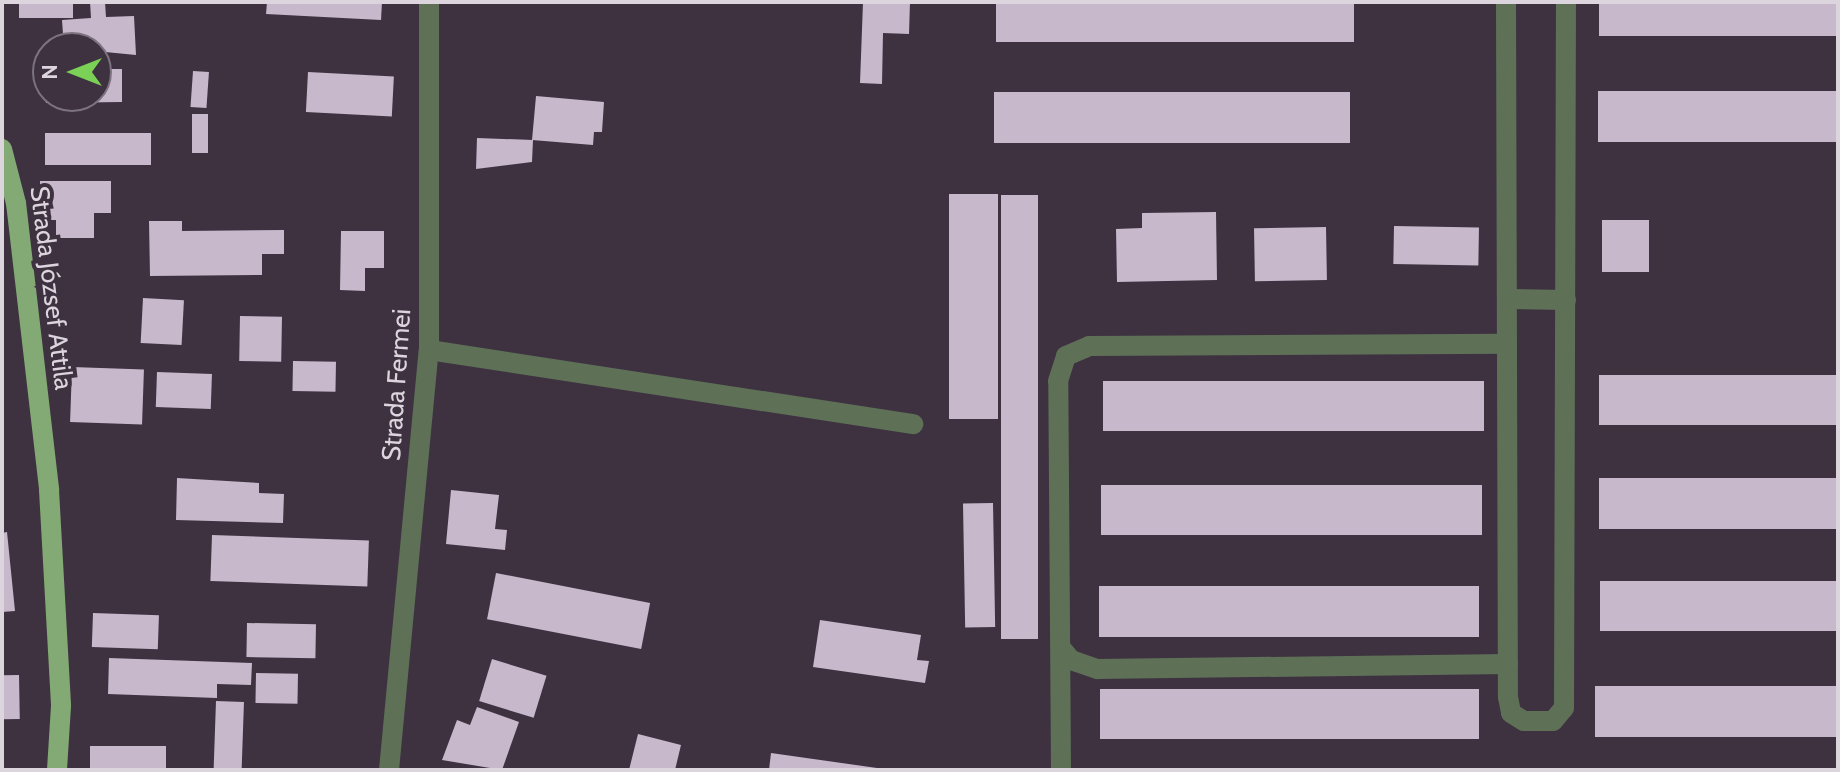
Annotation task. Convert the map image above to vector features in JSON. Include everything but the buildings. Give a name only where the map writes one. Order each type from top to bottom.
[{"type":"main road","name":"Strada József Attila","points":[[2,149],[49,490],[61,706],[57,770]]},
{"type":"street","name":"Strada Fermei","points":[[389,770],[429,350],[429,2]]},
{"type":"street","points":[[1506,2],[1508,664],[1511,713],[1524,721],[1559,716],[1566,300],[1566,2]]},
{"type":"street","points":[[1507,299],[1566,300]]},
{"type":"street","points":[[1061,770],[1058,381],[1075,349],[1507,344]]},
{"type":"street","points":[[429,350],[913,424]]},
{"type":"street","points":[[1061,648],[1071,660],[1097,669],[1508,664]]}]
